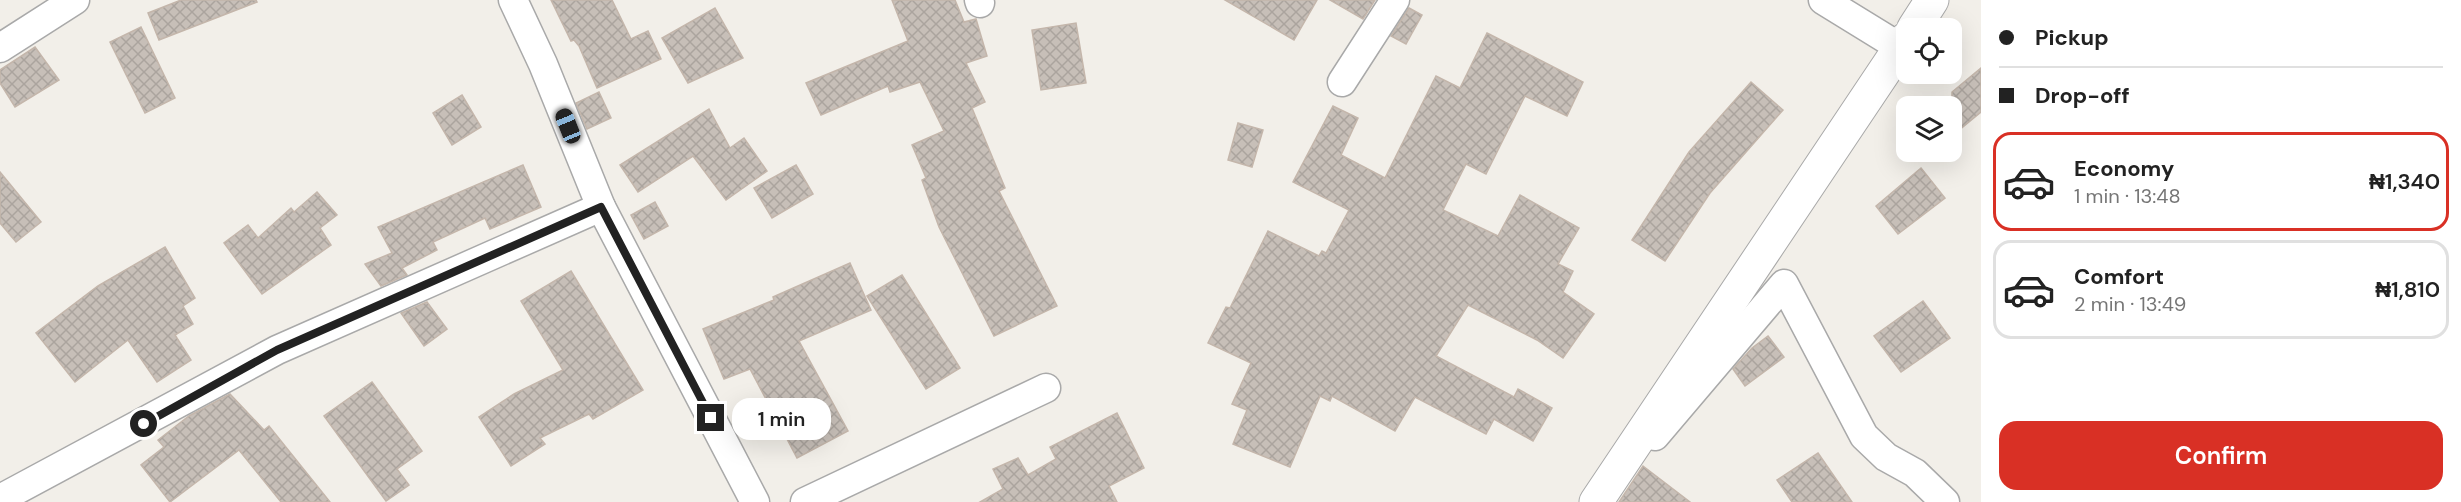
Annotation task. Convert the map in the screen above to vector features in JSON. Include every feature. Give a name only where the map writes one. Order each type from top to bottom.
[{"type":"street","points":[[0,48],[75,0]]},
{"type":"street","points":[[513,0],[543,64],[601,207],[755,502]]},
{"type":"street","points":[[1342,82],[1395,0]]},
{"type":"street","points":[[1823,0],[1896,34]]},
{"type":"street","points":[[1920,18],[1932,0]]},
{"type":"street","points":[[1597,502],[1896,55]]},
{"type":"street","points":[[0,499],[277,350],[601,207]]},
{"type":"street","points":[[1597,502],[1784,284],[1864,436],[1886,457],[1915,473],[1945,502]]},
{"type":"street","points":[[805,502],[1046,388]]},
{"type":"building","points":[[181,0],[256,0],[257,2],[159,40],[148,13]]},
{"type":"building","points":[[551,0],[612,0],[631,39],[648,31],[661,59],[597,88],[579,46],[574,40],[571,41]]},
{"type":"building","points":[[892,0],[955,0],[964,22],[976,19],[987,56],[966,63],[985,102],[972,108],[1005,188],[999,191],[1057,306],[994,336],[939,227],[922,180],[926,178],[912,145],[944,131],[920,82],[890,92],[888,86],[821,115],[806,83],[908,41]]},
{"type":"building","points":[[1225,0],[1317,0],[1294,40]]},
{"type":"building","points":[[1330,0],[1375,0],[1363,19]]},
{"type":"building","points":[[715,8],[743,58],[688,83],[662,38]]},
{"type":"building","points":[[1409,8],[1422,15],[1406,44],[1391,36]]},
{"type":"building","points":[[1076,23],[1086,83],[1041,90],[1032,30]]},
{"type":"building","points":[[141,27],[175,98],[145,113],[110,42]]},
{"type":"building","points":[[1487,33],[1583,82],[1567,116],[1525,96],[1486,174],[1466,164],[1443,210],[1498,236],[1520,195],[1579,228],[1558,264],[1573,271],[1563,292],[1594,314],[1563,358],[1537,340],[1468,305],[1436,356],[1514,397],[1518,389],[1552,408],[1533,441],[1494,419],[1486,434],[1415,397],[1395,431],[1332,396],[1330,401],[1320,396],[1290,467],[1233,444],[1247,410],[1232,404],[1251,363],[1208,343],[1226,307],[1230,308],[1268,231],[1319,256],[1322,251],[1326,253],[1349,210],[1293,182],[1333,106],[1358,118],[1341,155],[1385,178],[1436,76],[1460,88]]},
{"type":"building","points":[[35,47],[59,80],[15,107],[0,83],[0,70]]},
{"type":"building","points":[[1981,68],[1981,112],[1962,128],[1962,96],[1952,96],[1952,92]]},
{"type":"building","points":[[1751,82],[1783,110],[1710,193],[1665,261],[1632,240],[1689,152]]},
{"type":"building","points":[[599,92],[611,118],[587,129],[576,103]]},
{"type":"building","points":[[462,95],[481,127],[452,145],[433,113]]},
{"type":"building","points":[[709,109],[730,148],[744,138],[767,171],[726,200],[693,156],[638,192],[620,165]]},
{"type":"building","points":[[1238,123],[1263,130],[1252,167],[1228,160]]},
{"type":"building","points":[[523,165],[541,207],[490,229],[485,218],[433,242],[437,250],[402,268],[407,275],[381,286],[365,264],[392,253],[378,227]]},
{"type":"building","points":[[796,165],[813,194],[772,218],[754,188]]},
{"type":"building","points":[[1921,168],[1945,198],[1898,234],[1876,206]]},
{"type":"building","points":[[0,172],[41,222],[16,242],[0,223]]},
{"type":"building","points":[[317,192],[337,215],[320,228],[331,245],[262,294],[224,243],[248,225],[258,238],[291,208],[294,212]]},
{"type":"building","points":[[655,202],[668,226],[644,239],[631,215]]},
{"type":"building","points":[[165,247],[195,298],[183,306],[193,324],[175,335],[191,360],[157,382],[128,340],[75,382],[36,333],[98,286]]},
{"type":"building","points":[[850,263],[871,310],[799,341],[848,431],[797,458],[750,369],[724,379],[703,329],[774,300],[773,297]]},
{"type":"building","points":[[571,271],[643,390],[593,419],[589,414],[540,438],[545,444],[511,466],[479,417],[514,394],[563,370],[521,301]]},
{"type":"building","points":[[902,275],[960,368],[926,389],[867,296]]},
{"type":"building","points":[[1923,301],[1950,338],[1901,372],[1874,336]]},
{"type":"building","points":[[427,302],[447,329],[424,346],[401,313]]},
{"type":"building","points":[[1768,336],[1784,357],[1745,386],[1733,369],[1752,348]]},
{"type":"building","points":[[372,382],[422,451],[397,469],[409,485],[386,501],[324,416]]},
{"type":"building","points":[[230,394],[264,430],[269,426],[330,502],[281,502],[239,450],[170,502],[141,465],[164,447],[158,440],[189,416]]},
{"type":"building","points":[[1117,413],[1144,468],[1109,486],[1117,502],[980,502],[1003,489],[993,469],[1018,458],[1028,475],[1056,459],[1050,447]]},
{"type":"building","points":[[1818,453],[1852,502],[1792,502],[1777,480]]},
{"type":"building","points":[[1643,466],[1690,502],[1619,502]]},
{"type":"route","points":[[144,424],[277,350],[601,207],[711,418]]}]
